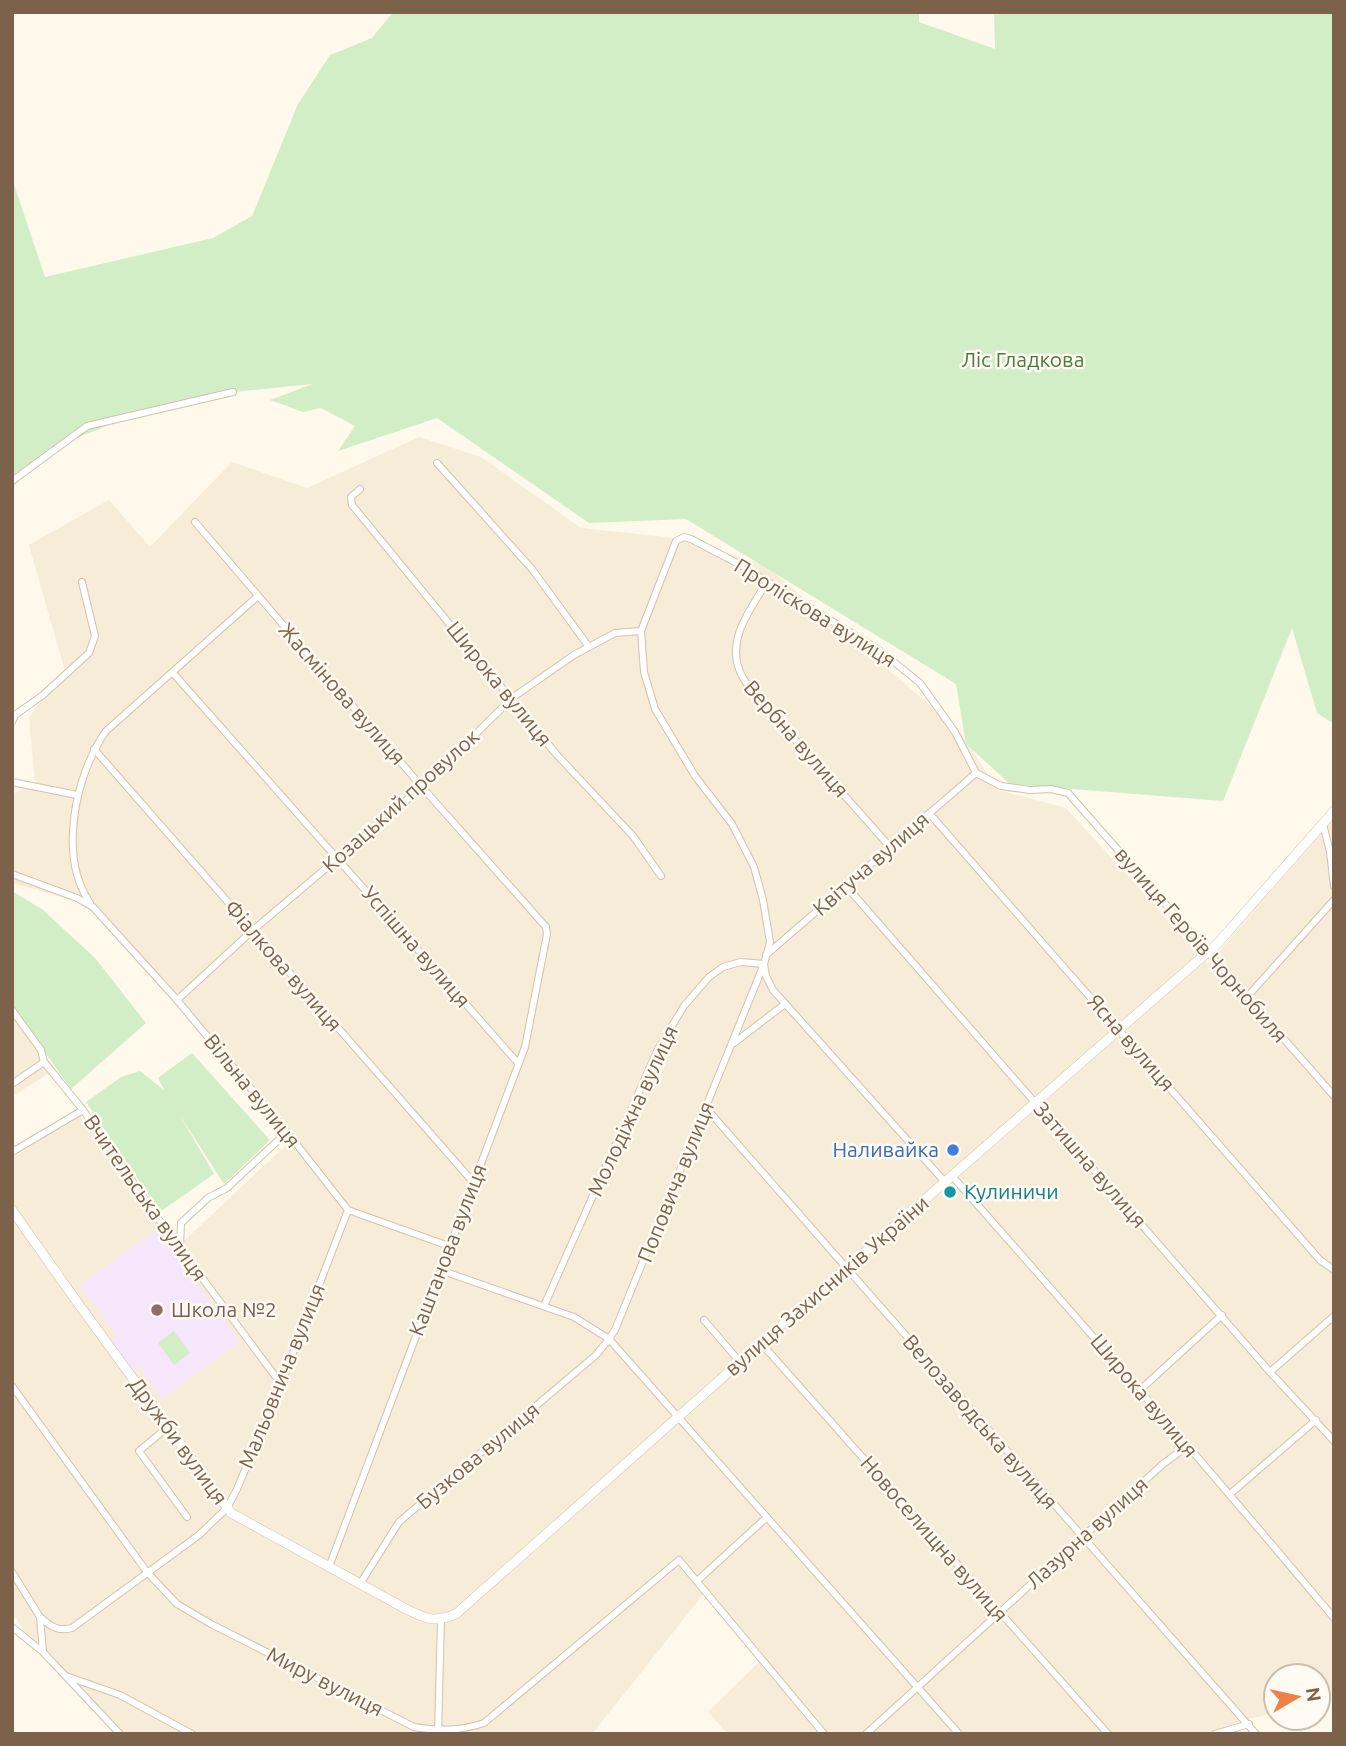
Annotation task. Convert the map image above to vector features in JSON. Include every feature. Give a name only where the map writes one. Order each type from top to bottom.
[{"type":"street","points":[[12,481],[87,426],[233,391]]},
{"type":"street","points":[[437,463],[532,569],[589,647]]},
{"type":"street","name":"Широка вулиця","points":[[360,489],[351,497],[352,505],[557,755],[633,836],[661,876]]},
{"type":"street","name":"Жасмінова вулиця","points":[[195,522],[546,927]]},
{"type":"street","name":"Проліскова вулиця","points":[[676,541],[684,537],[691,538],[879,650],[920,683],[956,732],[976,773]]},
{"type":"street","name":"Поповича вулиця","points":[[609,1339],[732,1045],[770,942],[754,867],[732,824],[695,776],[655,709],[644,672],[641,631],[676,541]]},
{"type":"street","points":[[12,722],[15,715],[44,695],[89,653],[95,636],[82,582]]},
{"type":"street","name":"Вербна вулиця","points":[[767,582],[736,637],[741,675],[759,699],[891,848]]},
{"type":"street","points":[[93,908],[80,888],[73,857],[77,795],[94,749],[106,731],[258,596]]},
{"type":"street","name":"Козацький провулок","points":[[177,1000],[252,931],[422,787],[512,698],[589,647],[615,634],[641,631]]},
{"type":"street","name":"Успішна вулиця","points":[[173,673],[518,1063]]},
{"type":"street","name":"Фіалкова вулиця","points":[[94,749],[473,1182]]},
{"type":"street","name":"вулиця Героїв Чорнобиля","points":[[976,773],[1001,786],[1030,790],[1051,789],[1068,793],[1334,1096]]},
{"type":"street","name":"Квітуча вулиця","points":[[766,955],[976,773]]},
{"type":"street","points":[[12,782],[77,795]]},
{"type":"street","name":"вулиця Захисників України","points":[[441,1620],[456,1614],[1207,953],[1334,811]]},
{"type":"street","name":"Ясна вулиця","points":[[929,813],[1320,1260],[1334,1270]]},
{"type":"street","points":[[1322,824],[1330,852],[1334,886]]},
{"type":"street","name":"Вільна вулиця","points":[[12,874],[77,898],[93,908],[177,1000],[348,1210]]},
{"type":"street","name":"Затишна вулиця","points":[[847,887],[1270,1372],[1334,1441]]},
{"type":"street","points":[[1247,998],[1334,900]]},
{"type":"street","name":"Каштанова вулиця","points":[[329,1567],[518,1063],[530,1021],[547,934],[546,927]]},
{"type":"street","name":"Молодіжна вулиця","points":[[544,1307],[658,1049],[684,1006],[709,977],[723,967],[741,962],[764,964]]},
{"type":"street","name":"Широка вулиця","points":[[764,964],[773,990],[785,1004],[1140,1390],[1334,1618]]},
{"type":"street","points":[[732,1045],[785,1004]]},
{"type":"street","name":"Вчительська вулиця","points":[[12,1010],[41,1050],[44,1062],[83,1110],[162,1224],[281,1384]]},
{"type":"street","points":[[12,1084],[44,1062]]},
{"type":"street","name":"Велозаводська вулиця","points":[[706,1108],[1081,1538],[1256,1734]]},
{"type":"street","points":[[12,1152],[83,1110]]},
{"type":"street","points":[[180,1247],[181,1223],[208,1198],[227,1188],[287,1132]]},
{"type":"street","name":"Дружби вулиця","points":[[12,1210],[227,1508],[240,1519],[360,1584],[426,1618],[441,1620]]},
{"type":"street","points":[[348,1210],[449,1245]]},
{"type":"street","name":"Мальовнича вулиця","points":[[40,1616],[51,1627],[65,1630],[72,1628],[199,1535],[227,1508],[281,1384],[348,1210]]},
{"type":"street","points":[[440,1270],[574,1317],[609,1339],[959,1734]]},
{"type":"street","points":[[1140,1390],[1222,1315]]},
{"type":"street","points":[[1270,1372],[1334,1316]]},
{"type":"street","points":[[704,1320],[740,1362]]},
{"type":"street","name":"Бузкова вулиця","points":[[360,1584],[399,1522],[596,1355],[609,1339]]},
{"type":"street","name":"Новоселищна вулиця","points":[[761,1343],[1108,1734]]},
{"type":"street","name":"Миру вулиця","points":[[12,1386],[147,1572],[177,1604],[414,1727],[438,1732],[466,1729],[484,1723],[678,1560],[824,1734]]},
{"type":"street","points":[[1230,1494],[1316,1420]]},
{"type":"street","points":[[167,1427],[139,1451],[187,1517]]},
{"type":"street","name":"Лазурна вулиця","points":[[866,1734],[1163,1464],[1186,1447]]},
{"type":"street","points":[[697,1581],[767,1517]]},
{"type":"street","points":[[12,1572],[40,1616],[43,1652]]},
{"type":"street","points":[[438,1732],[441,1620]]},
{"type":"street","points":[[12,1627],[43,1652],[120,1734]]},
{"type":"street","points":[[65,1676],[120,1695],[191,1734]]},
{"type":"street","points":[[1215,1734],[1249,1724]]},
{"type":"shaded area","points":[[419,437],[481,457],[581,528],[684,539],[765,565],[958,729],[998,790],[1066,808],[1208,964],[1332,821],[1334,1701],[1332,1662],[1262,1662],[1262,1716],[1234,1722],[1243,1734],[728,1734],[708,1712],[765,1656],[706,1591],[592,1734],[123,1734],[51,1654],[26,1634],[12,1612],[12,1159],[78,1114],[109,1148],[167,1224],[185,1240],[287,1144],[275,1125],[174,1003],[90,910],[75,901],[12,883],[12,794],[35,783],[29,717],[65,671],[29,545],[109,500],[150,547],[232,462],[307,488]]},
{"type":"shaded area","points":[[12,1008],[55,1069],[12,1097]]},
{"type":"shaded area","name":"Школа №2","points":[[158,1229],[240,1342],[162,1399],[138,1366],[132,1370],[110,1339],[116,1335],[80,1285]]},
{"type":"green space","name":"Ліс Гладкова","points":[[393,12],[919,12],[919,22],[995,49],[994,12],[1334,12],[1334,724],[1317,713],[1292,628],[1223,801],[1010,784],[966,744],[956,684],[686,519],[589,523],[437,418],[338,451],[355,426],[321,408],[303,412],[270,400],[313,384],[233,392],[129,417],[52,448],[12,488],[12,178],[45,277],[213,238],[252,216],[298,104],[330,55],[372,38]]},
{"type":"green space","points":[[12,891],[43,910],[95,958],[146,1023],[71,1089],[12,1006]]},
{"type":"green space","points":[[192,1053],[270,1140],[224,1184],[179,1114],[214,1174],[160,1212],[86,1102],[121,1077],[140,1071],[164,1090],[158,1078]]},
{"type":"green space","points":[[174,1331],[190,1353],[174,1365],[158,1343]]},
{"type":"place","name":"Наливайка","points":[[953,1150]]},
{"type":"place","name":"Кулиничи","points":[[950,1192]]},
{"type":"place","name":"Школа №2","points":[[157,1310]]}]
